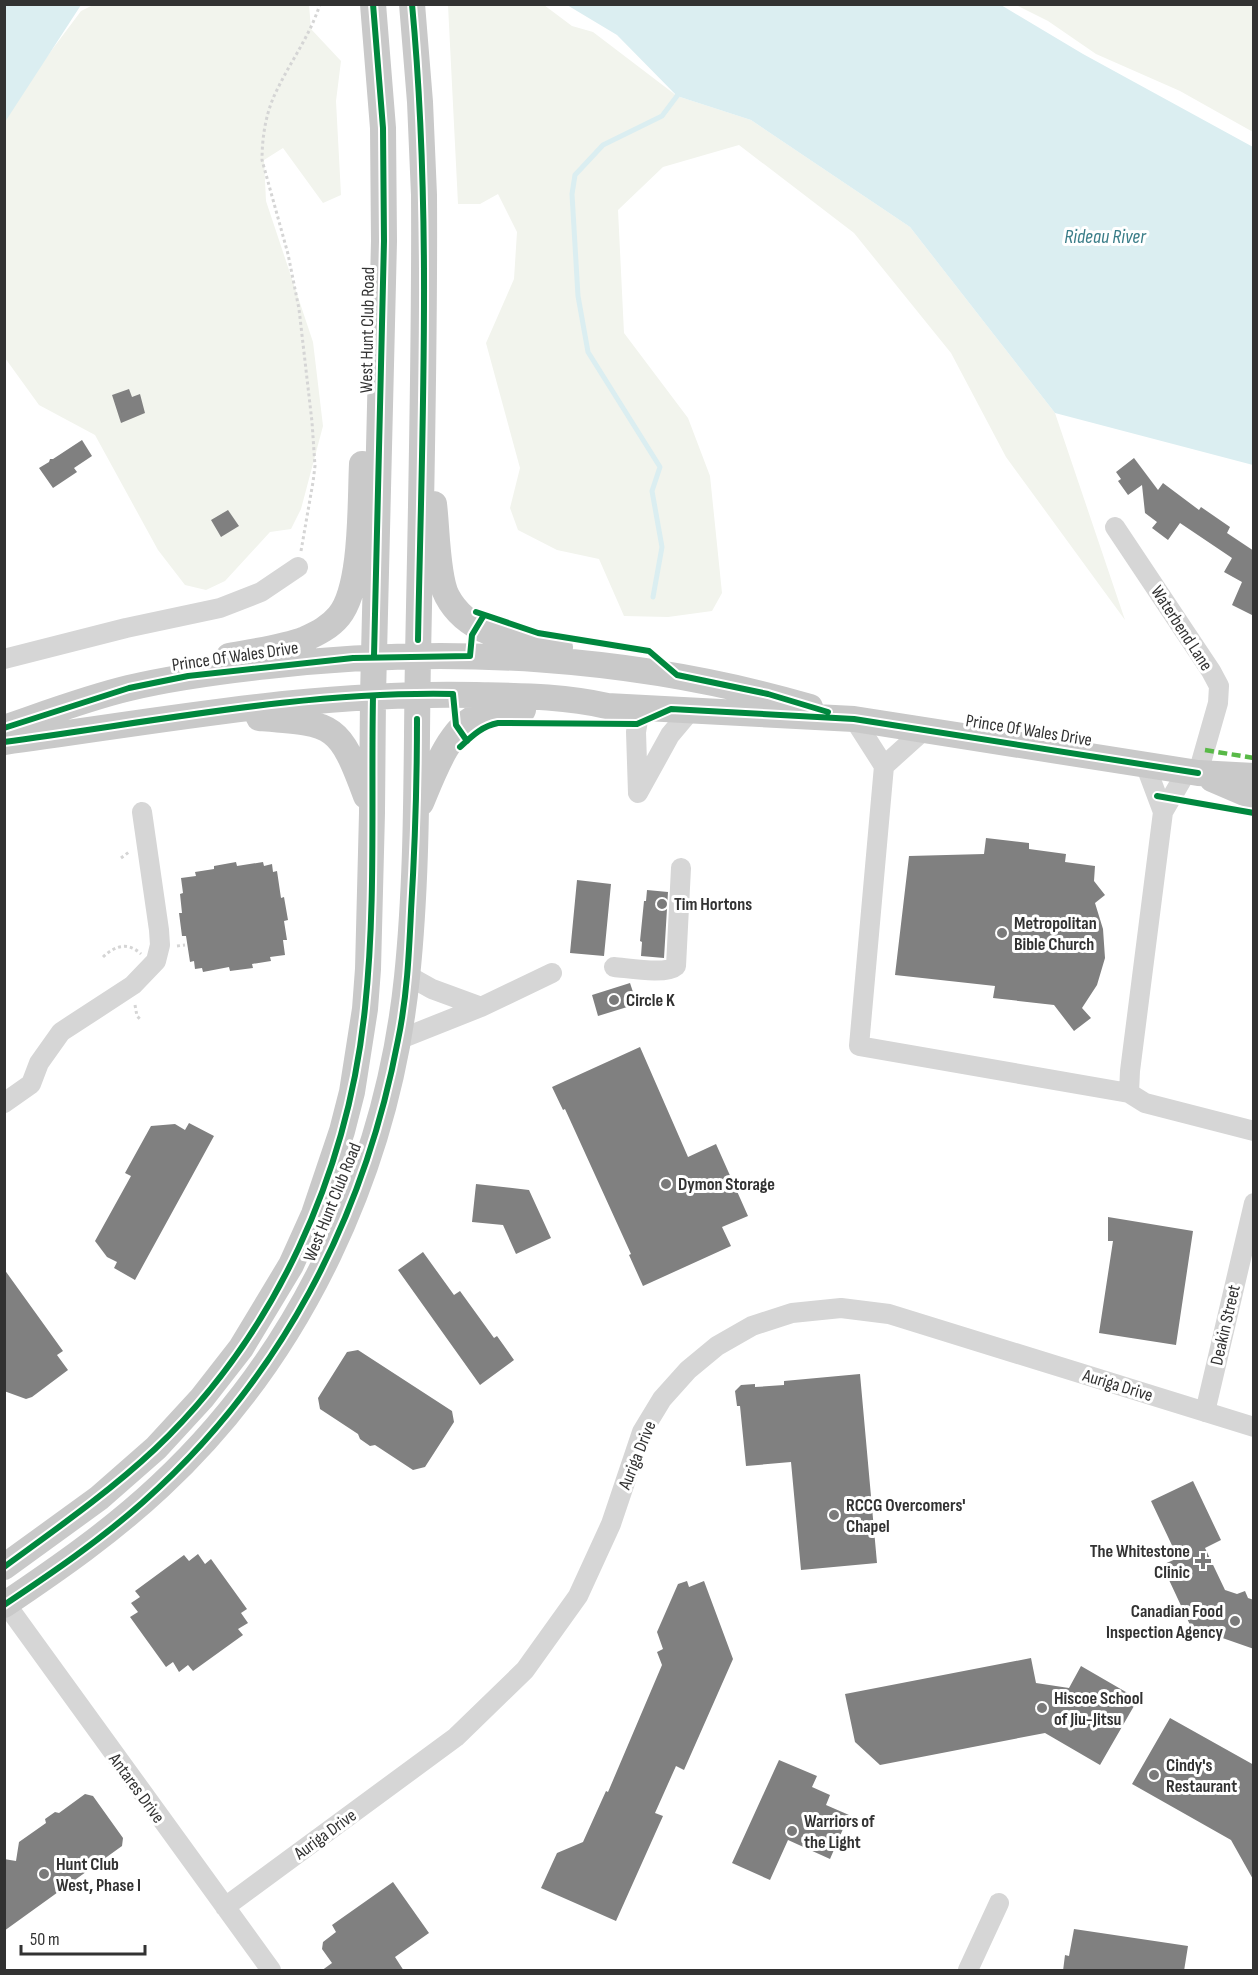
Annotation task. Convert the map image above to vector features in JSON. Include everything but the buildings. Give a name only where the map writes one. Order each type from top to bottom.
[{"type":"main road","name":"West Hunt Club Road","points":[[4,1567],[107,1492],[156,1448],[183,1420],[241,1348],[291,1265],[314,1214],[330,1172],[352,1092],[365,1009],[368,969],[384,241],[383,128],[373,4]]},
{"type":"main road","name":"West Hunt Club Road","points":[[5,1604],[93,1543],[164,1483],[234,1406],[281,1342],[320,1273],[345,1221],[380,1118],[398,1040],[408,975],[417,812],[424,205],[420,102],[412,4]]},
{"type":"main road","points":[[129,688],[204,662],[303,640],[320,631],[340,615],[347,603],[356,575],[364,433],[384,241]]},
{"type":"main road","points":[[423,386],[440,560],[447,595],[469,623],[494,634],[585,652],[620,666]]},
{"type":"main road","name":"Prince Of Wales Drive","points":[[4,728],[129,688],[188,676],[374,657],[476,656],[620,666],[768,694],[854,719]]},
{"type":"main road","points":[[640,708],[648,687],[656,678],[668,674]]},
{"type":"main road","name":"Prince Of Wales Drive","points":[[4,742],[288,703],[418,693],[537,696],[583,700],[607,706],[854,719],[1192,772],[1254,776]]},
{"type":"main road","points":[[417,812],[440,760],[461,728],[473,718],[489,713],[607,706]]},
{"type":"main road","points":[[211,713],[322,725],[338,737],[347,748],[372,813]]},
{"type":"main road","name":"Prince Of Wales Drive","points":[[1192,772],[1254,797]]},
{"type":"street","name":"Waterbend Lane","points":[[1114,527],[1211,671],[1218,686],[1218,703],[1192,772],[1163,812]]},
{"type":"street","points":[[4,659],[126,627],[220,608],[261,592],[297,567]]},
{"type":"street","points":[[640,708],[636,732],[638,793],[670,735],[691,710]]},
{"type":"street","points":[[854,719],[884,766],[860,1046],[1129,1094],[1144,1103],[1254,1131]]},
{"type":"street","points":[[884,766],[926,729]]},
{"type":"street","points":[[1129,1094],[1163,812],[1145,764]]},
{"type":"street","points":[[4,1103],[31,1084],[39,1063],[61,1032],[133,986],[156,961],[160,945],[159,930],[142,812]]},
{"type":"street","points":[[614,967],[662,970],[676,966],[681,868]]},
{"type":"street","points":[[398,1040],[481,1007],[552,973]]},
{"type":"street","points":[[408,975],[432,989],[481,1007]]},
{"type":"street","name":"Deakin Street","points":[[1205,1412],[1254,1203]]},
{"type":"street","name":"Auriga Drive","points":[[225,1908],[456,1737],[525,1670],[578,1596],[611,1524],[642,1432],[662,1399],[688,1370],[717,1346],[752,1326],[792,1313],[841,1308],[888,1314],[1254,1427]]},
{"type":"street","name":"Antares Drive","points":[[5,1604],[271,1971]]},
{"type":"street","points":[[968,1971],[999,1903]]},
{"type":"path","points":[[297,567],[314,482],[312,422],[299,309],[288,254],[262,160],[262,147],[266,121],[275,93],[313,26],[320,4]]},
{"type":"path","points":[[104,957],[111,950],[133,947],[144,957],[156,961]]},
{"type":"path","points":[[134,998],[137,1016],[141,1020]]},
{"type":"shaded area","points":[[93,5],[309,5],[311,29],[341,61],[336,101],[341,195],[323,203],[283,148],[264,160],[266,201],[313,342],[323,426],[301,509],[291,529],[270,532],[225,581],[206,590],[185,585],[158,550],[95,435],[39,405],[5,358],[4,114],[81,11]]},
{"type":"shaded area","points":[[448,5],[544,5],[572,26],[593,32],[677,96],[751,120],[910,227],[1055,413],[1125,620],[1006,457],[951,353],[854,233],[739,145],[663,167],[618,210],[624,333],[688,418],[710,476],[722,593],[712,611],[668,617],[624,616],[599,559],[557,550],[518,530],[510,508],[520,468],[486,343],[514,279],[517,232],[498,194],[480,204],[458,204]]},
{"type":"shaded area","points":[[1016,5],[1253,5],[1253,132],[1180,91],[1096,54],[1048,21]]},
{"type":"water","points":[[4,5],[81,5],[5,122]]},
{"type":"water","name":"Rideau River","points":[[567,5],[1001,5],[1083,54],[1253,147],[1253,465],[1055,413],[910,227],[751,120],[677,96],[617,35]]},
{"type":"waterway","points":[[653,597],[662,547],[652,491],[660,467],[588,352],[578,296],[572,194],[575,175],[603,145],[662,116],[677,96]]},
{"type":"marked path","points":[[1205,750],[1254,758]]},
{"type":"cycle path","points":[[373,4],[383,128],[384,241],[374,656]]},
{"type":"cycle path","points":[[412,4],[418,83],[424,242],[418,640]]},
{"type":"cycle path","points":[[476,612],[538,633],[649,651],[677,675],[768,694],[828,712]]},
{"type":"cycle path","points":[[4,728],[129,688],[188,676],[353,658],[470,656],[472,635],[484,615]]},
{"type":"cycle path","points":[[4,742],[228,709],[341,697],[397,694],[453,694],[456,725],[467,741]]},
{"type":"cycle path","points":[[4,1567],[119,1481],[155,1449],[198,1404],[236,1355],[270,1302],[299,1247],[323,1190],[342,1130],[356,1070],[365,1008],[371,930],[373,696]]},
{"type":"cycle path","points":[[460,747],[473,735],[492,724],[637,724],[671,709],[854,719],[1198,773]]},
{"type":"cycle path","points":[[4,1605],[109,1530],[142,1503],[191,1455],[235,1404],[275,1350],[309,1293],[338,1233],[363,1171],[383,1106],[404,1008],[414,863],[417,719]]},
{"type":"cycle path","points":[[1157,796],[1254,813]]},
{"type":"place","name":"Tim Hortons","points":[[662,904]]},
{"type":"place","name":"Metropolitan Bible Church","points":[[1002,933]]},
{"type":"place","name":"Circle K","points":[[614,1000]]},
{"type":"place","name":"Dymon Storage","points":[[666,1184]]},
{"type":"place","name":"RCCG Overcomers' Chapel","points":[[834,1515]]},
{"type":"place","name":"The Whitestone Clinic","points":[[1203,1561]]},
{"type":"place","name":"Canadian Food Inspection Agency","points":[[1235,1621]]},
{"type":"place","name":"Hiscoe School of Jiu-Jitsu","points":[[1042,1708]]},
{"type":"place","name":"Cindy's Restaurant","points":[[1154,1775]]},
{"type":"place","name":"Warriors of the Light","points":[[792,1831]]},
{"type":"place","name":"Hunt Club West, Phase I","points":[[44,1874]]}]
